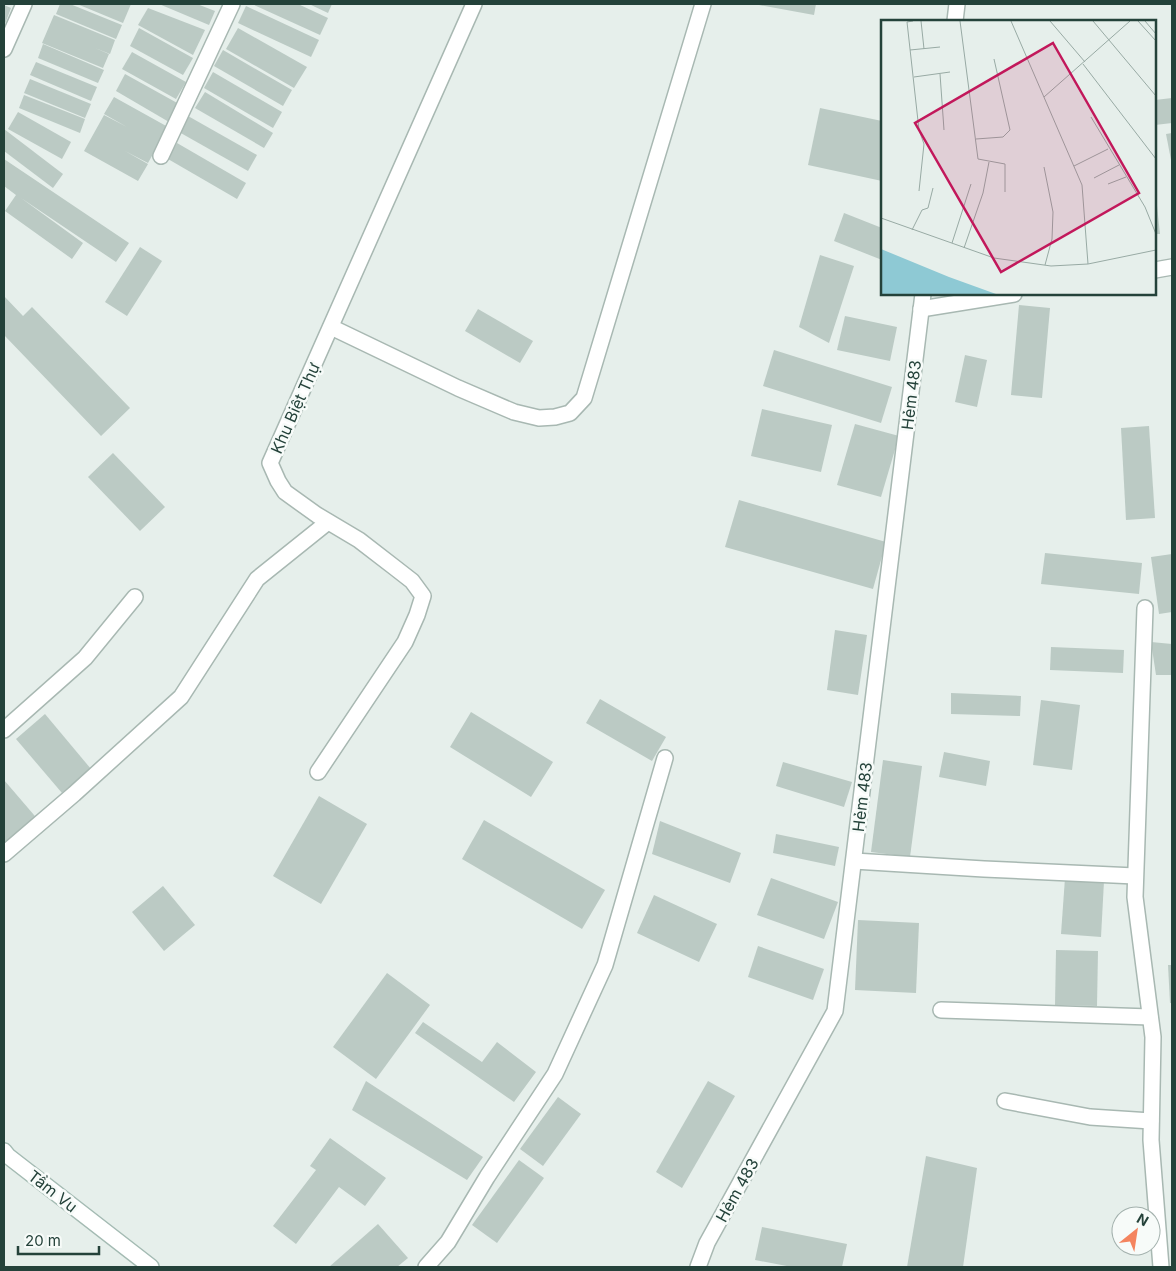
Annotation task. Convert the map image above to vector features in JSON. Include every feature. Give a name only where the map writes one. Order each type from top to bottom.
[{"type":"street","points":[[4,49],[24,4]]},
{"type":"street","points":[[161,156],[232,4]]},
{"type":"street","name":"Khu Biệt Thự","points":[[318,772],[405,642],[423,596],[412,581],[359,540],[316,515],[285,492],[270,462],[474,4]]},
{"type":"street","points":[[331,327],[458,388],[514,412],[539,418],[555,417],[570,413],[584,398],[702,4]]},
{"type":"street","points":[[955,20],[957,4]]},
{"type":"street","points":[[1156,270],[1172,267]]},
{"type":"street","name":"Hẻm 483","points":[[698,1267],[708,1243],[835,1011],[923,295]]},
{"type":"street","points":[[921,309],[1008,295]]},
{"type":"street","points":[[4,854],[74,794],[181,697],[257,579],[328,522]]},
{"type":"street","points":[[4,730],[85,658],[135,597]]},
{"type":"street","points":[[1145,608],[1135,897],[1152,1037],[1150,1140],[1161,1267]]},
{"type":"street","points":[[426,1267],[448,1242],[555,1074],[606,965],[665,758]]},
{"type":"street","points":[[854,861],[1136,876]]},
{"type":"street","points":[[941,1010],[1150,1017]]},
{"type":"street","points":[[1005,1101],[1090,1117],[1151,1121]]},
{"type":"street","name":"Tầm Vu","points":[[4,1151],[151,1267]]},
{"type":"building","points":[[60,4],[70,4],[122,25],[116,39],[56,14]]},
{"type":"building","points":[[77,4],[131,4],[123,23]]},
{"type":"building","points":[[159,4],[197,4],[215,11],[209,25]]},
{"type":"building","points":[[252,4],[298,4],[328,18],[320,35]]},
{"type":"building","points":[[309,4],[332,4],[328,13]]},
{"type":"building","points":[[759,4],[816,4],[814,15]]},
{"type":"building","points":[[4,5],[11,8],[5,24],[4,23]]},
{"type":"building","points":[[246,6],[319,40],[311,57],[238,23]]},
{"type":"building","points":[[148,8],[205,30],[193,55],[138,25]]},
{"type":"building","points":[[54,15],[115,40],[110,54],[95,48],[109,54],[103,68],[42,43]]},
{"type":"building","points":[[139,28],[193,58],[183,75],[130,46]]},
{"type":"building","points":[[238,28],[307,67],[294,88],[226,49]]},
{"type":"building","points":[[43,44],[104,70],[98,83],[38,58]]},
{"type":"building","points":[[223,50],[292,90],[283,106],[214,66]]},
{"type":"building","points":[[132,52],[186,82],[176,99],[122,69]]},
{"type":"building","points":[[36,62],[97,87],[91,101],[30,75]]},
{"type":"building","points":[[213,72],[282,112],[273,128],[204,88]]},
{"type":"building","points":[[125,74],[179,104],[169,122],[116,91]]},
{"type":"building","points":[[30,79],[91,104],[85,118],[24,93]]},
{"type":"building","points":[[205,92],[273,133],[264,148],[195,108]]},
{"type":"building","points":[[24,95],[85,119],[80,133],[19,108]]},
{"type":"building","points":[[114,97],[168,127],[148,163],[125,151],[148,164],[138,181],[84,151],[104,115],[127,127],[104,114]]},
{"type":"building","points":[[1172,98],[1172,123],[1156,125],[1156,100]]},
{"type":"building","points":[[820,108],[881,121],[881,181],[808,165]]},
{"type":"building","points":[[18,112],[71,142],[62,159],[8,129]]},
{"type":"building","points":[[188,116],[257,155],[248,171],[179,132]]},
{"type":"building","points":[[4,129],[63,174],[53,188],[4,151]]},
{"type":"building","points":[[1172,133],[1172,160],[1171,160],[1166,134]]},
{"type":"building","points":[[177,143],[246,183],[237,199],[168,159]]},
{"type":"building","points":[[4,159],[129,243],[116,262],[21,198],[83,243],[72,259],[5,211],[16,195],[4,186]]},
{"type":"building","points":[[1156,196],[1160,234],[1156,234]]},
{"type":"building","points":[[844,213],[881,228],[881,260],[834,241]]},
{"type":"building","points":[[140,247],[162,261],[127,316],[105,302]]},
{"type":"building","points":[[820,255],[854,266],[829,343],[799,327]]},
{"type":"building","points":[[4,296],[23,316],[32,307],[130,408],[101,436],[4,335]]},
{"type":"building","points":[[1019,305],[1050,308],[1042,398],[1011,395]]},
{"type":"building","points":[[478,309],[533,341],[520,363],[465,331]]},
{"type":"building","points":[[845,316],[897,327],[890,361],[837,350]]},
{"type":"building","points":[[774,350],[892,387],[881,423],[763,386]]},
{"type":"building","points":[[965,355],[987,360],[977,407],[955,402]]},
{"type":"building","points":[[762,409],[832,425],[821,472],[751,456]]},
{"type":"building","points":[[855,424],[899,436],[881,497],[837,485]]},
{"type":"building","points":[[1149,426],[1155,518],[1126,520],[1121,428]]},
{"type":"building","points":[[113,453],[165,507],[140,531],[88,477]]},
{"type":"building","points":[[739,500],[886,542],[873,589],[725,547]]},
{"type":"building","points":[[1045,553],[1142,563],[1139,594],[1041,584]]},
{"type":"building","points":[[1172,554],[1172,612],[1159,614],[1151,557]]},
{"type":"building","points":[[835,630],[867,635],[858,695],[827,690]]},
{"type":"building","points":[[1151,642],[1172,644],[1172,675],[1156,675]]},
{"type":"building","points":[[1051,647],[1124,650],[1123,673],[1050,670]]},
{"type":"building","points":[[951,693],[1021,696],[1020,716],[951,714]]},
{"type":"building","points":[[600,699],[666,737],[652,761],[586,723]]},
{"type":"building","points":[[1041,700],[1080,705],[1072,770],[1033,765]]},
{"type":"building","points":[[471,712],[553,762],[531,797],[450,747]]},
{"type":"building","points":[[45,714],[91,769],[62,793],[16,739]]},
{"type":"building","points":[[944,752],[990,761],[986,786],[939,777]]},
{"type":"building","points":[[883,760],[922,766],[910,857],[871,852]]},
{"type":"building","points":[[783,762],[852,782],[844,807],[776,786]]},
{"type":"building","points":[[4,780],[40,822],[4,853]]},
{"type":"building","points":[[319,796],[367,824],[321,904],[273,876]]},
{"type":"building","points":[[484,820],[605,890],[582,929],[462,859]]},
{"type":"building","points":[[660,821],[741,853],[730,883],[652,854]]},
{"type":"building","points":[[776,834],[839,847],[835,866],[773,853]]},
{"type":"building","points":[[771,878],[838,902],[824,939],[757,915]]},
{"type":"building","points":[[1065,878],[1104,881],[1101,937],[1061,934]]},
{"type":"building","points":[[163,886],[195,925],[164,951],[132,912]]},
{"type":"building","points":[[654,895],[717,924],[699,962],[637,933]]},
{"type":"building","points":[[858,920],[919,923],[916,993],[855,990]]},
{"type":"building","points":[[758,946],[824,969],[813,1000],[748,977]]},
{"type":"building","points":[[1056,950],[1098,951],[1097,1006],[1055,1005]]},
{"type":"building","points":[[1168,965],[1172,965],[1172,1003],[1170,1003]]},
{"type":"building","points":[[387,973],[430,1005],[376,1079],[333,1047]]},
{"type":"building","points":[[423,1022],[482,1062],[497,1042],[536,1072],[514,1102],[415,1033]]},
{"type":"building","points":[[366,1081],[483,1157],[467,1180],[352,1110]]},
{"type":"building","points":[[708,1081],[735,1096],[682,1188],[656,1172]]},
{"type":"building","points":[[558,1097],[581,1114],[543,1166],[520,1149]]},
{"type":"building","points":[[330,1138],[386,1178],[365,1206],[339,1187],[296,1244],[273,1226],[316,1170],[310,1166]]},
{"type":"building","points":[[926,1156],[977,1168],[963,1267],[907,1267]]},
{"type":"building","points":[[519,1160],[544,1178],[497,1243],[472,1225]]},
{"type":"building","points":[[378,1224],[408,1258],[397,1267],[329,1267]]},
{"type":"building","points":[[762,1227],[847,1244],[842,1267],[792,1267],[755,1260]]}]
